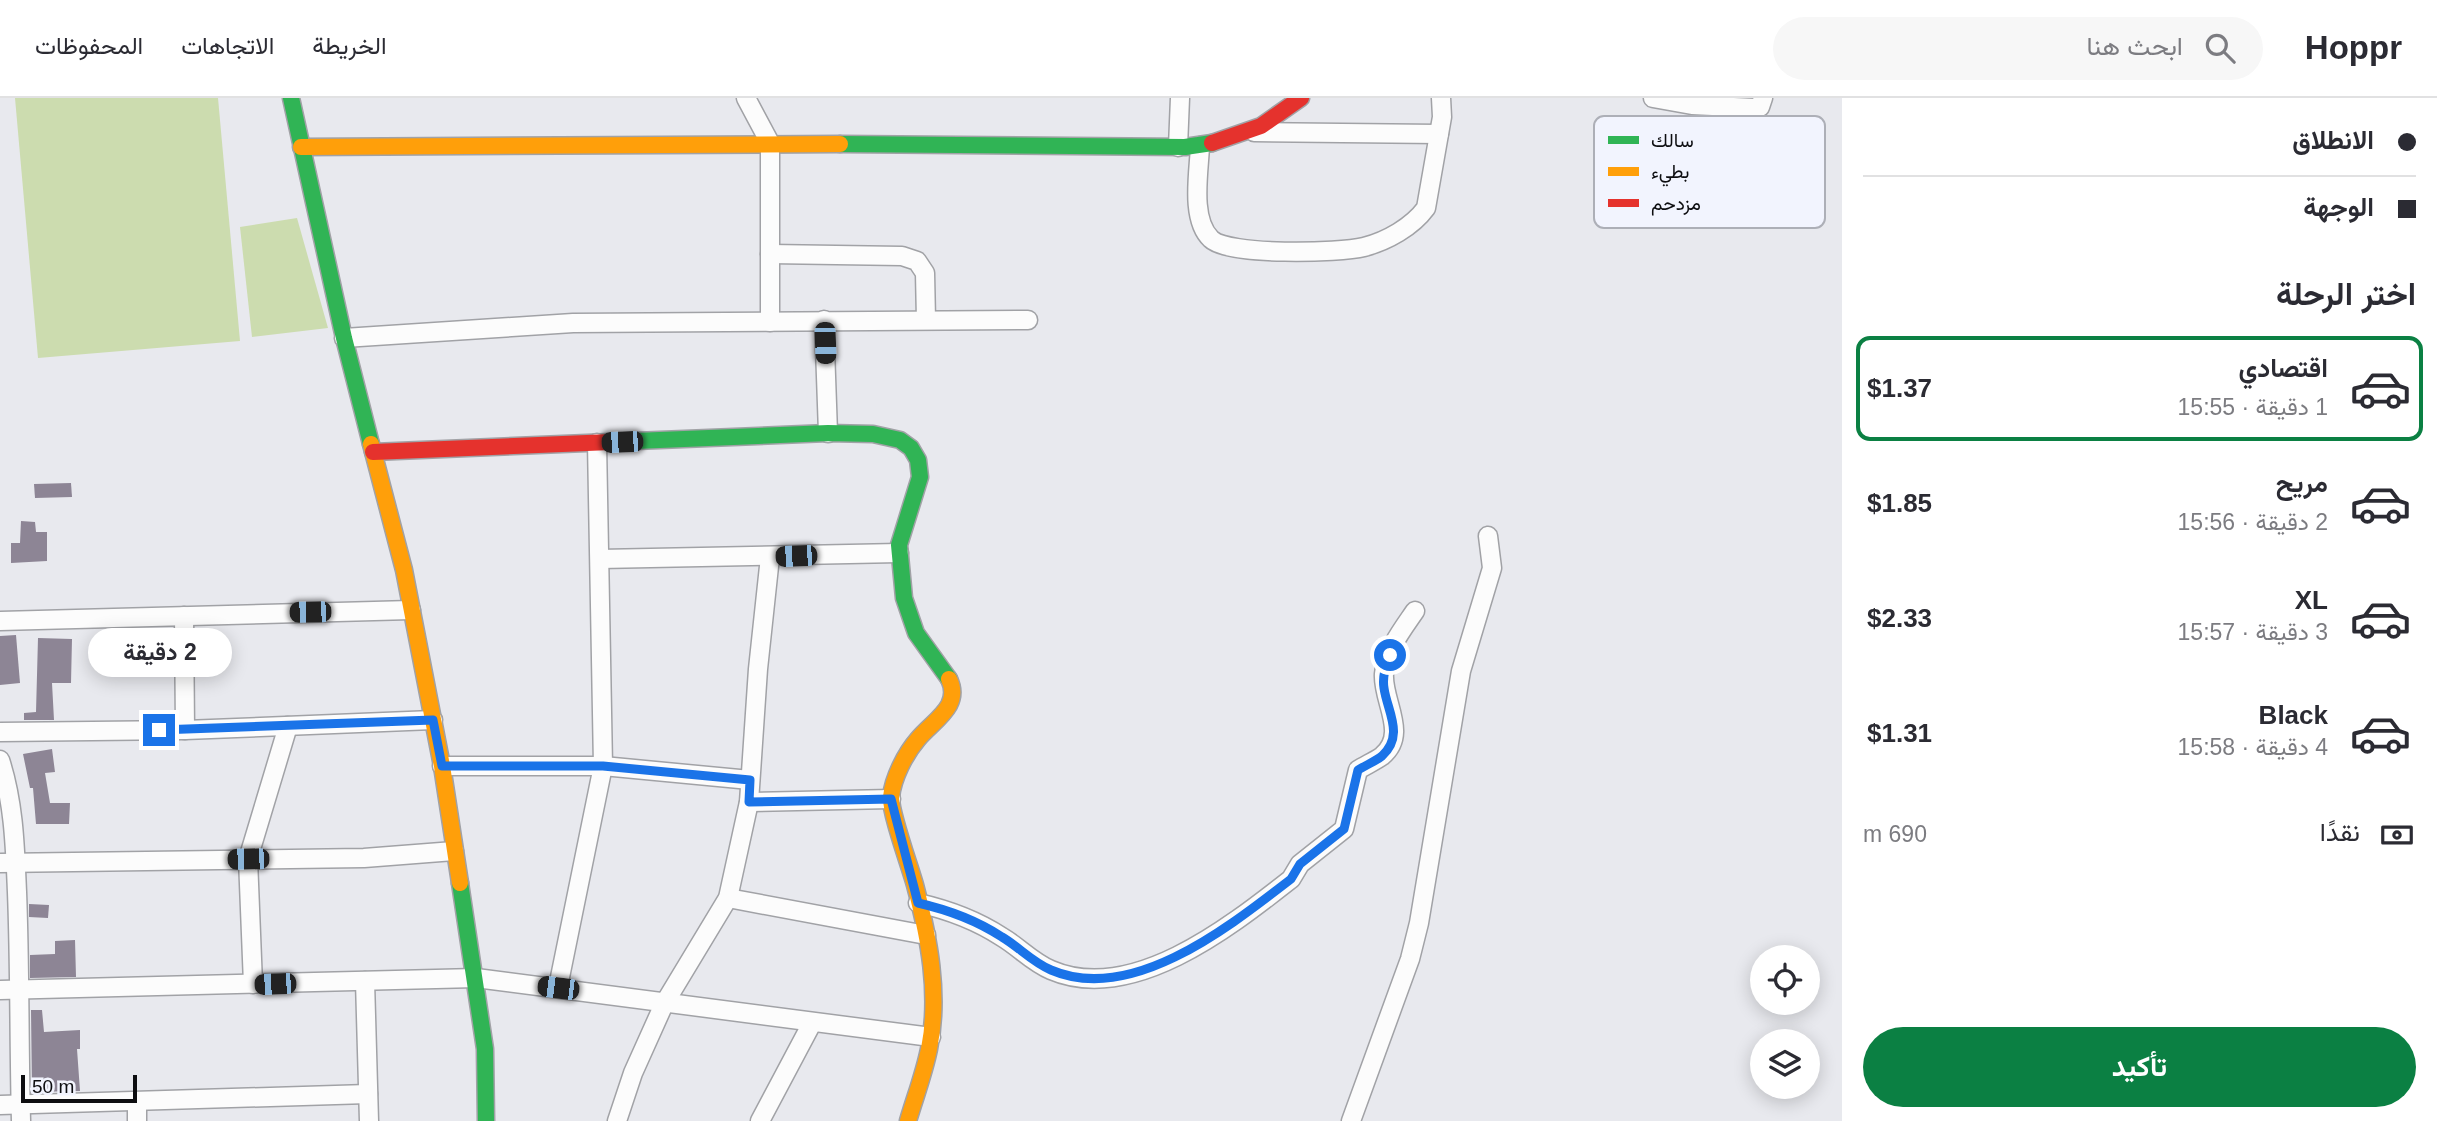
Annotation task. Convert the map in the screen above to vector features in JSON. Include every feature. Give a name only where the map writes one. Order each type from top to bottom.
[{"type":"street","points":[[291,98],[344,338],[404,570],[442,766],[485,1049],[486,1121]]},
{"type":"street","points":[[746,98],[769,143],[769,322]]},
{"type":"street","points":[[1178,147],[1180,98]]},
{"type":"street","points":[[302,147],[769,143],[1200,146],[1251,132],[1270,122],[1301,98]]},
{"type":"street","points":[[1200,146],[1199,212],[1206,233],[1212,241],[1238,250],[1345,250],[1387,238],[1418,218],[1426,208],[1439,134],[1441,98]]},
{"type":"street","points":[[1653,98],[1692,105],[1744,108],[1760,107],[1763,98]]},
{"type":"street","points":[[1251,132],[1439,134]]},
{"type":"street","points":[[769,254],[902,256],[917,261],[925,273],[926,320]]},
{"type":"street","points":[[824,320],[828,433]]},
{"type":"street","points":[[344,338],[573,323],[1028,320]]},
{"type":"street","points":[[373,452],[828,433],[897,437],[916,458],[920,467],[918,491],[902,531],[900,553],[904,590],[915,631],[928,653],[949,676],[954,695],[949,706],[916,741],[895,780],[891,799],[926,935],[933,1004],[932,1037],[908,1121]]},
{"type":"street","points":[[558,988],[603,766],[597,443]]},
{"type":"street","points":[[1351,1121],[1410,959],[1419,923],[1458,683],[1492,568],[1488,536]]},
{"type":"street","points":[[600,559],[900,553]]},
{"type":"street","points":[[617,1121],[633,1073],[664,1004],[727,898],[749,802],[770,557]]},
{"type":"street","points":[[0,621],[411,610]]},
{"type":"street","points":[[918,903],[973,919],[1005,938],[1032,960],[1053,971],[1076,976],[1111,978],[1155,968],[1195,947],[1291,879],[1300,864],[1344,829],[1358,770],[1383,755],[1393,739],[1394,719],[1384,689],[1384,671],[1395,639],[1415,611]]},
{"type":"street","points":[[184,616],[185,730]]},
{"type":"street","points":[[0,732],[185,730],[433,720]]},
{"type":"street","points":[[253,984],[248,859],[288,726]]},
{"type":"street","points":[[0,760],[10,794],[8,863],[21,989],[21,1113]]},
{"type":"street","points":[[442,766],[603,766],[750,780]]},
{"type":"street","points":[[749,802],[891,799]]},
{"type":"street","points":[[8,863],[364,858],[454,851]]},
{"type":"street","points":[[727,898],[926,935]]},
{"type":"street","points":[[0,990],[476,978],[932,1037]]},
{"type":"street","points":[[365,981],[369,1121]]},
{"type":"street","points":[[760,1121],[812,1023]]},
{"type":"street","points":[[0,1105],[21,1113],[136,1102],[368,1094]]},
{"type":"street","points":[[136,1102],[137,1121]]},
{"type":"green space","points":[[15,98],[218,98],[240,341],[38,358]]},
{"type":"green space","points":[[297,218],[328,328],[252,337],[240,227]]},
{"type":"building","points":[[71,483],[72,497],[35,498],[34,484]]},
{"type":"building","points":[[21,521],[35,522],[36,532],[47,532],[47,561],[11,563],[11,543],[20,543]]},
{"type":"building","points":[[16,635],[20,683],[0,685],[0,636]]},
{"type":"building","points":[[38,638],[72,639],[71,683],[52,683],[54,720],[24,720],[24,713],[36,712]]},
{"type":"building","points":[[52,749],[55,772],[45,773],[50,803],[70,803],[69,824],[36,824],[33,788],[30,788],[23,754]]},
{"type":"building","points":[[29,904],[49,905],[48,918],[29,917]]},
{"type":"building","points":[[75,940],[76,977],[30,978],[30,955],[55,954],[55,941]]},
{"type":"building","points":[[31,1010],[42,1010],[44,1032],[80,1030],[80,1049],[77,1049],[80,1091],[32,1092]]},
{"type":"traffic: fast","points":[[291,98],[344,338],[371,444]]},
{"type":"traffic: fast","points":[[840,144],[1185,147],[1212,143]]},
{"type":"traffic: fast","points":[[635,441],[828,433],[873,434],[900,440],[911,448],[918,460],[920,477],[899,545],[904,598],[916,633],[949,679]]},
{"type":"traffic: fast","points":[[460,883],[485,1049],[486,1121]]},
{"type":"traffic: slow","points":[[301,147],[840,144]]},
{"type":"traffic: slow","points":[[371,444],[404,570],[442,766],[460,883]]},
{"type":"traffic: slow","points":[[908,1121],[929,1049],[933,987],[925,925],[891,797],[900,766],[918,739],[949,705],[952,697],[949,679]]},
{"type":"traffic: jam","points":[[1212,143],[1261,126],[1301,98]]},
{"type":"traffic: jam","points":[[373,452],[635,441]]},
{"type":"route","points":[[159,730],[433,720],[442,766],[603,766],[750,780],[749,802],[891,799],[918,903],[973,919],[1005,938],[1032,960],[1053,971],[1076,976],[1111,978],[1155,968],[1195,947],[1291,879],[1300,864],[1344,829],[1358,770],[1383,755],[1393,739],[1394,719],[1384,689],[1384,671],[1390,655]]}]
